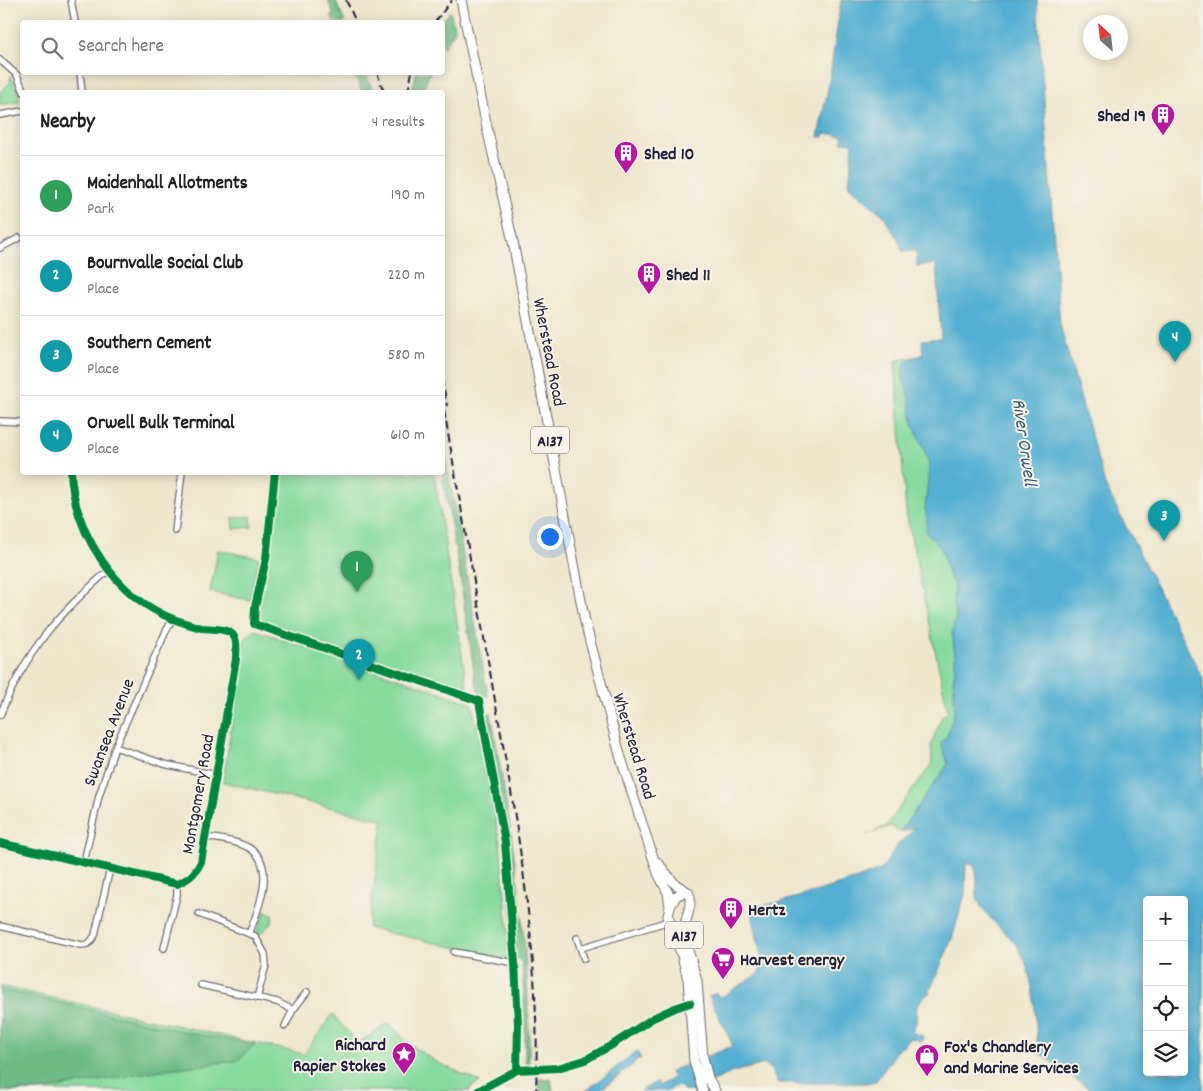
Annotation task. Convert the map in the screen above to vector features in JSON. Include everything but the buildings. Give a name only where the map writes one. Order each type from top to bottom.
[{"type":"main road","name":"Wherstead Road","points":[[461,0],[521,286],[585,622],[620,755],[658,873],[668,893],[669,920],[686,971],[703,1091]]},
{"type":"main road","name":"Wherstead Road","points":[[652,853],[670,878],[689,893],[690,901],[683,933],[697,981],[700,1006],[698,1060],[713,1089]]},
{"type":"main road","name":"A137","points":[[670,907],[676,896],[686,891]]},
{"type":"street","points":[[71,0],[75,20]]},
{"type":"street","points":[[0,60],[17,75],[23,90]]},
{"type":"street","points":[[80,75],[82,90]]},
{"type":"street","points":[[0,114],[20,111]]},
{"type":"street","points":[[0,248],[19,238]]},
{"type":"street","points":[[0,422],[20,422]]},
{"type":"street","points":[[71,475],[74,501],[87,536],[109,570],[142,601],[173,618]]},
{"type":"street","points":[[175,532],[182,475]]},
{"type":"street","points":[[0,715],[20,672],[43,637],[65,610],[109,570]]},
{"type":"street","name":"Montgomery Road","points":[[173,618],[199,627],[228,632],[234,637],[236,645],[236,659],[201,862],[195,874],[177,884]]},
{"type":"street","name":"Swansea Avenue","points":[[84,862],[99,796],[115,747],[173,618]]},
{"type":"street","points":[[115,747],[164,764],[216,775]]},
{"type":"street","points":[[205,836],[243,845],[254,851],[263,864],[265,878],[259,907],[249,934]]},
{"type":"street","points":[[0,843],[177,884],[164,948]]},
{"type":"street","points":[[0,926],[86,945],[91,942],[95,935],[110,868]]},
{"type":"street","points":[[199,914],[254,936],[265,954],[266,965],[257,998]]},
{"type":"street","points":[[581,948],[669,920]]},
{"type":"street","points":[[577,938],[584,959]]},
{"type":"street","points":[[454,952],[515,964]]},
{"type":"street","points":[[201,985],[277,1002],[293,1010]]},
{"type":"street","points":[[285,1026],[293,1010],[307,992]]},
{"type":"street","points":[[478,1091],[517,1070],[558,1068],[580,1062],[612,1045],[653,1018],[690,1003]]},
{"type":"green space","points":[[328,0],[335,0],[344,20],[333,20],[331,15],[333,14]]},
{"type":"green space","points":[[450,11],[455,30],[445,46],[445,20],[443,20]]},
{"type":"green space","points":[[355,75],[367,75],[372,90],[361,90]]},
{"type":"green space","points":[[416,75],[429,75],[423,90],[412,90]]},
{"type":"green space","points":[[11,76],[18,90],[20,102],[0,105],[0,92],[11,82]]},
{"type":"green space","points":[[923,355],[964,564],[954,755],[917,827],[900,832],[891,826],[867,834],[885,827],[932,764],[931,745],[942,716],[948,712],[906,512],[895,361]]},
{"type":"green space","points":[[445,451],[488,696],[480,697],[475,678],[442,475],[445,475]]},
{"type":"green space","points":[[277,475],[434,475],[468,693],[261,623],[257,614],[269,548]]},
{"type":"green space","points":[[251,516],[252,527],[234,529],[233,518]]},
{"type":"green space","points":[[218,550],[259,558],[250,600],[210,592]]},
{"type":"green space","points":[[255,630],[472,703],[500,842],[511,960],[368,928],[383,820],[223,782],[244,640]]},
{"type":"green space","points":[[491,713],[506,800],[523,931],[527,974],[529,1063],[525,1063],[522,965],[520,960],[516,958],[506,846],[494,757],[484,714]]},
{"type":"green space","points":[[264,912],[273,914],[272,923],[257,937],[256,933]]},
{"type":"green space","points":[[0,986],[304,1054],[332,1014],[358,1043],[389,1023],[408,1043],[436,1062],[480,1082],[469,1088],[470,1091],[0,1091]]},
{"type":"green space","points":[[0,989],[200,1035],[256,1044],[237,1061],[168,1069],[38,1091],[0,1091]]},
{"type":"green space","points":[[539,1079],[551,1079],[553,1091],[539,1091]]},
{"type":"water","name":"River Orwell","points":[[841,0],[1037,0],[1060,325],[1105,485],[1203,679],[1203,1091],[1092,1091],[1038,1052],[1034,1000],[1025,962],[1016,944],[992,920],[978,900],[975,869],[968,862],[966,863],[965,894],[952,939],[929,993],[917,1005],[916,1023],[912,1032],[923,1036],[922,1041],[909,1038],[905,1045],[900,1047],[876,1081],[872,1083],[777,1083],[771,1069],[765,1064],[733,1072],[692,1091],[683,1091],[684,1089],[676,1084],[664,1091],[640,1091],[657,1082],[659,1086],[673,1078],[670,1072],[675,1069],[733,1046],[709,996],[716,993],[720,998],[758,974],[763,965],[751,909],[798,897],[860,878],[882,869],[898,844],[916,828],[900,832],[948,764],[941,743],[947,736],[955,710],[953,680],[955,654],[952,634],[956,616],[953,605],[954,585],[949,576],[941,548],[926,532],[927,518],[925,509],[929,469],[928,460],[913,423],[909,397],[902,376],[906,361],[923,355],[922,340],[941,338],[936,264],[917,266],[916,251],[903,252],[885,217],[849,186],[853,143],[842,142],[843,136],[824,133],[823,137],[818,137],[829,83]]},
{"type":"water","points":[[637,1051],[641,1058],[599,1091],[586,1091]]},
{"type":"waterway","points":[[665,1091],[679,1084]]},
{"type":"railway","points":[[346,0],[355,20]]},
{"type":"railway","points":[[437,20],[452,0]]},
{"type":"railway","points":[[378,75],[383,90]]},
{"type":"railway","points":[[408,90],[411,75]]},
{"type":"railway","points":[[445,395],[447,406]]},
{"type":"railway","points":[[445,416],[511,789],[525,889],[535,990],[537,1040],[536,1091]]},
{"type":"cycle path","points":[[0,843],[177,884],[191,876],[201,862],[236,659],[236,640],[229,632],[191,625],[152,609],[133,595],[116,578],[101,560],[89,539],[80,517],[71,475]]},
{"type":"cycle path","points":[[275,475],[266,559],[255,607],[254,624],[479,701],[505,842],[515,963],[518,1024],[517,1070]]},
{"type":"cycle path","points":[[478,1091],[517,1070],[558,1068],[585,1060],[653,1018],[690,1003]]},
{"type":"place","name":"Shed 19","points":[[1163,136]]},
{"type":"place","name":"Shed 10","points":[[626,174]]},
{"type":"place","name":"Shed 11","points":[[649,295]]},
{"type":"place","name":"Orwell Bulk Terminal","points":[[1175,362]]},
{"type":"place","name":"Southern Cement","points":[[1164,541]]},
{"type":"place","name":"Maidenhall Allotments","points":[[357,592]]},
{"type":"place","name":"Bournvalle Social Club","points":[[359,680]]},
{"type":"place","name":"Hertz","points":[[731,930]]},
{"type":"place","name":"Harvest energy","points":[[723,980]]},
{"type":"place","name":"Richard Rapier Stokes","points":[[404,1075]]},
{"type":"place","name":"Fox's Chandlery and Marine Services","points":[[927,1077]]}]
